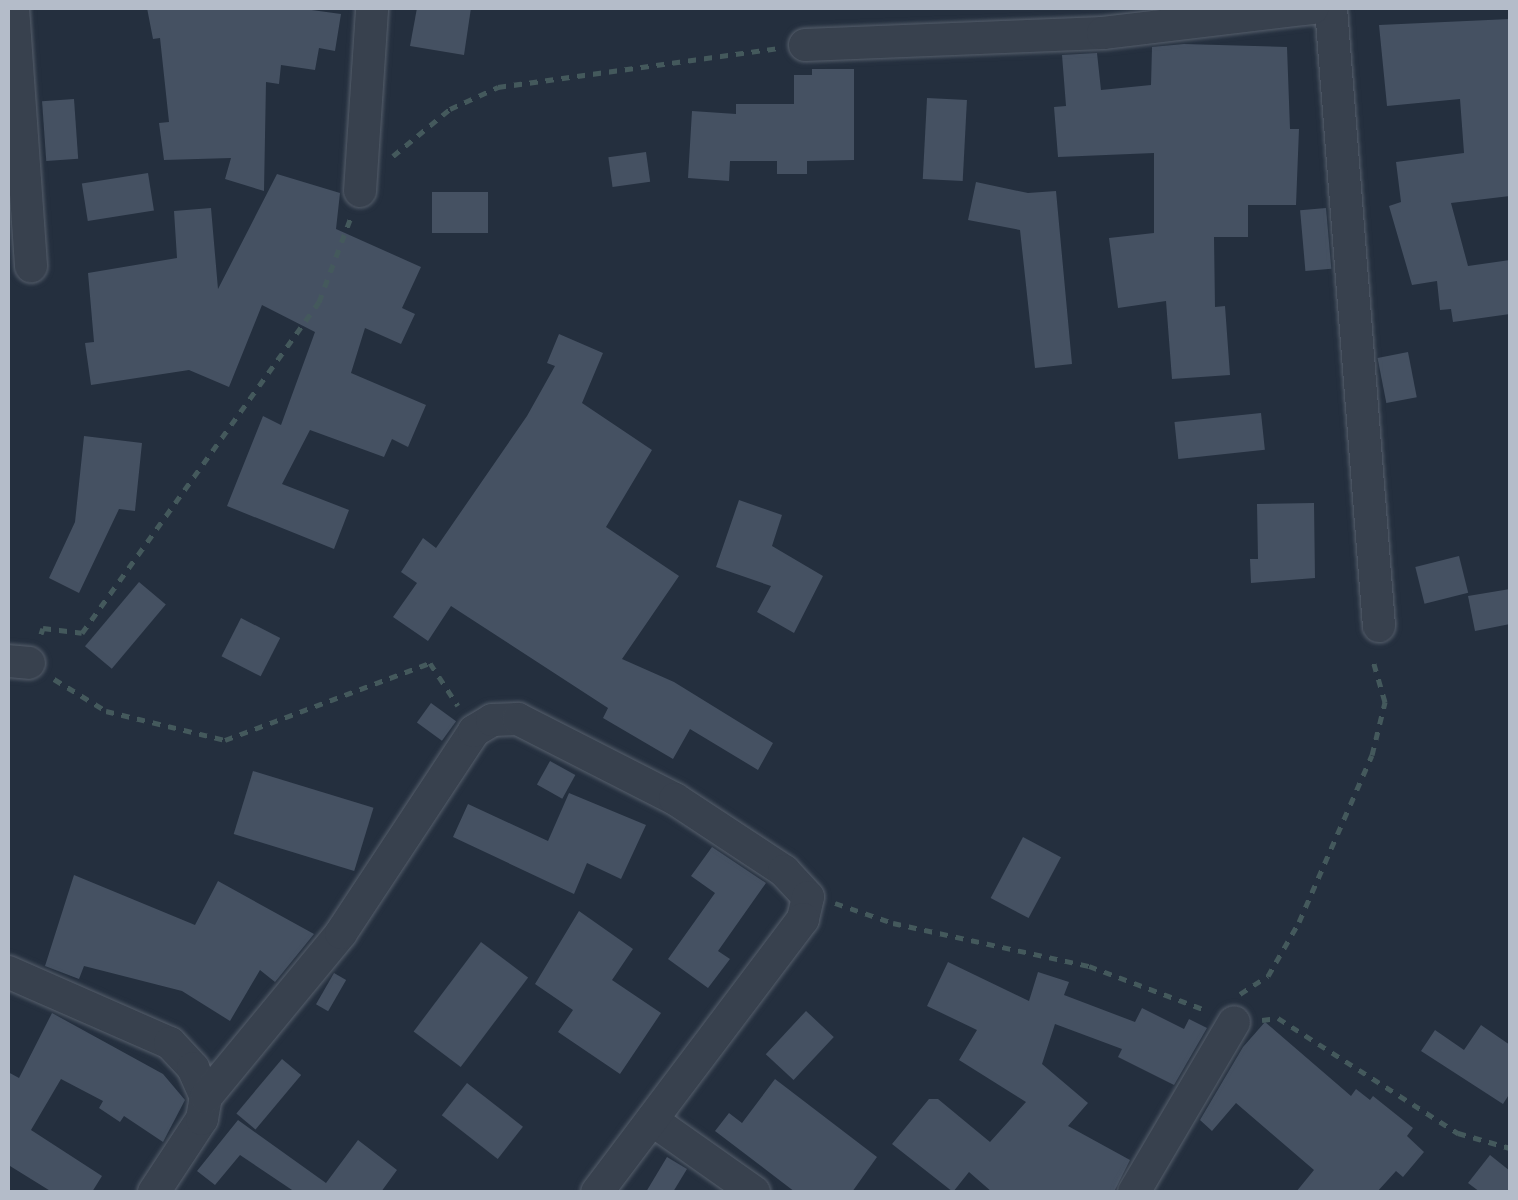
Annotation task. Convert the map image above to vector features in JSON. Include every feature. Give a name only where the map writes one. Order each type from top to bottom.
[{"type":"street","points":[[12,8],[31,266]]},
{"type":"street","points":[[360,191],[372,8]]},
{"type":"street","points":[[806,45],[1104,33],[1313,8]]},
{"type":"street","points":[[1331,8],[1379,626]]},
{"type":"street","points":[[154,1192],[202,1119],[206,1097],[341,933],[474,731],[492,720],[518,720],[675,799],[784,871],[808,897],[804,919],[598,1192]]},
{"type":"street","points":[[8,972],[170,1042],[193,1068],[206,1097]]},
{"type":"street","points":[[1134,1192],[1224,1018]]},
{"type":"street","points":[[652,1120],[754,1192]]},
{"type":"path","points":[[474,731],[430,663],[225,740],[106,711],[18,662],[43,628],[82,634],[319,302],[360,191],[450,109],[498,87],[806,45]]},
{"type":"path","points":[[1224,1018],[1268,976],[1335,844],[1372,756],[1385,702],[1371,656],[1379,626]]},
{"type":"path","points":[[808,897],[1089,966],[1224,1018],[1278,1018],[1413,1108],[1436,1115],[1458,1133],[1510,1148]]},
{"type":"building","points":[[147,8],[297,8],[341,14],[335,51],[319,48],[315,70],[281,65],[279,84],[266,82],[264,191],[225,179],[231,158],[164,160],[159,123],[169,122],[160,38],[153,39]]},
{"type":"building","points":[[417,8],[471,8],[464,55],[410,46]]},
{"type":"building","points":[[1510,19],[1510,196],[1451,203],[1468,266],[1510,260],[1510,314],[1453,322],[1451,309],[1440,310],[1437,281],[1412,285],[1389,206],[1401,202],[1396,162],[1464,153],[1460,99],[1387,106],[1379,25]]},
{"type":"building","points":[[1152,47],[1287,47],[1290,129],[1299,129],[1296,205],[1248,205],[1248,237],[1214,237],[1215,307],[1225,306],[1230,375],[1172,379],[1166,301],[1118,308],[1109,238],[1154,233],[1154,153],[1058,157],[1054,107],[1066,106],[1062,55],[1097,53],[1101,90],[1151,85]]},
{"type":"building","points":[[812,69],[854,69],[854,160],[807,161],[807,174],[777,174],[777,161],[730,161],[729,181],[688,178],[692,111],[736,114],[736,104],[794,104],[794,75],[812,75]]},
{"type":"building","points":[[927,98],[967,100],[963,181],[923,179]]},
{"type":"building","points":[[74,99],[78,159],[46,161],[42,101]]},
{"type":"building","points":[[646,152],[650,182],[613,187],[608,157]]},
{"type":"building","points":[[148,173],[154,211],[88,221],[82,183]]},
{"type":"building","points":[[277,174],[340,193],[336,229],[421,267],[402,308],[415,314],[401,344],[365,328],[351,373],[426,405],[408,447],[392,439],[384,457],[310,430],[282,484],[349,510],[334,549],[227,506],[263,416],[281,425],[315,332],[262,305],[229,387],[189,370],[91,385],[85,343],[94,342],[88,273],[177,258],[174,211],[211,208],[218,289]]},
{"type":"building","points":[[976,182],[1028,193],[1056,191],[1072,364],[1035,368],[1020,230],[968,220]]},
{"type":"building","points":[[432,192],[488,192],[488,233],[432,233]]},
{"type":"building","points":[[1326,208],[1331,269],[1305,271],[1300,210]]},
{"type":"building","points":[[559,334],[603,353],[582,403],[652,450],[606,527],[679,576],[622,659],[674,682],[773,743],[758,770],[690,729],[673,759],[603,718],[608,708],[451,606],[428,641],[393,617],[417,583],[401,572],[423,538],[436,548],[527,416],[555,366],[547,363]]},
{"type":"building","points":[[1408,352],[1417,397],[1386,403],[1378,358]]},
{"type":"building","points":[[1261,413],[1265,450],[1178,459],[1174,422]]},
{"type":"building","points":[[84,436],[142,443],[135,511],[119,509],[79,593],[49,578],[75,522]]},
{"type":"building","points":[[739,500],[782,515],[772,546],[823,576],[794,633],[757,612],[771,586],[716,567]]},
{"type":"building","points":[[1314,503],[1315,578],[1251,583],[1250,559],[1258,559],[1257,504]]},
{"type":"building","points":[[1459,556],[1468,593],[1425,604],[1415,567]]},
{"type":"building","points":[[139,582],[166,604],[112,669],[85,646]]},
{"type":"building","points":[[1510,589],[1510,624],[1475,631],[1468,596]]},
{"type":"building","points":[[241,618],[280,638],[261,676],[221,656]]},
{"type":"building","points":[[431,703],[456,721],[442,741],[417,722]]},
{"type":"building","points":[[550,761],[575,775],[562,799],[537,785]]},
{"type":"building","points":[[253,771],[373,808],[354,871],[234,834]]},
{"type":"building","points":[[569,793],[646,825],[621,879],[587,863],[574,894],[453,837],[468,804],[548,841]]},
{"type":"building","points":[[1023,837],[1061,857],[1029,918],[991,898]]},
{"type":"building","points":[[712,847],[766,883],[718,951],[730,959],[708,988],[668,959],[715,893],[691,876]]},
{"type":"building","points":[[74,875],[195,925],[218,881],[314,934],[275,982],[260,970],[230,1021],[182,991],[84,966],[79,979],[45,966]]},
{"type":"building","points":[[579,911],[633,949],[612,980],[661,1013],[620,1074],[558,1032],[573,1010],[535,984]]},
{"type":"building","points":[[481,942],[528,978],[461,1067],[414,1031]]},
{"type":"building","points":[[948,962],[1029,1001],[1038,972],[1069,982],[1064,995],[1135,1022],[1142,1008],[1184,1029],[1189,1019],[1207,1028],[1174,1085],[1118,1057],[1122,1049],[1055,1024],[1042,1064],[1088,1103],[1068,1126],[1130,1160],[1114,1192],[992,1192],[969,1172],[953,1192],[892,1144],[929,1099],[938,1099],[990,1142],[1026,1102],[959,1060],[977,1030],[927,1006]]},
{"type":"building","points":[[334,973],[346,980],[328,1011],[316,1004]]},
{"type":"building","points":[[806,1011],[834,1037],[794,1080],[766,1054]]},
{"type":"building","points":[[52,1013],[163,1074],[185,1100],[163,1142],[124,1116],[120,1122],[99,1108],[103,1101],[61,1079],[31,1130],[102,1176],[92,1192],[52,1192],[10,1166],[8,1171],[8,1072],[19,1078]]},
{"type":"building","points":[[1265,1022],[1351,1096],[1356,1089],[1370,1100],[1373,1096],[1413,1128],[1407,1136],[1424,1152],[1403,1177],[1396,1171],[1377,1192],[1296,1192],[1314,1170],[1236,1103],[1212,1131],[1200,1120],[1243,1047]]},
{"type":"building","points":[[1481,1025],[1510,1045],[1510,1093],[1503,1104],[1421,1051],[1435,1030],[1464,1050]]},
{"type":"building","points":[[282,1059],[301,1075],[256,1129],[236,1113]]},
{"type":"building","points":[[775,1079],[877,1157],[852,1192],[795,1192],[715,1131],[729,1113],[742,1123]]},
{"type":"building","points":[[467,1083],[523,1127],[498,1159],[442,1115]]},
{"type":"building","points":[[238,1120],[326,1183],[358,1140],[397,1170],[381,1192],[295,1192],[240,1155],[215,1185],[197,1171]]},
{"type":"building","points":[[1490,1155],[1510,1171],[1510,1192],[1480,1192],[1468,1183]]},
{"type":"building","points":[[667,1157],[687,1169],[673,1192],[646,1192]]}]
